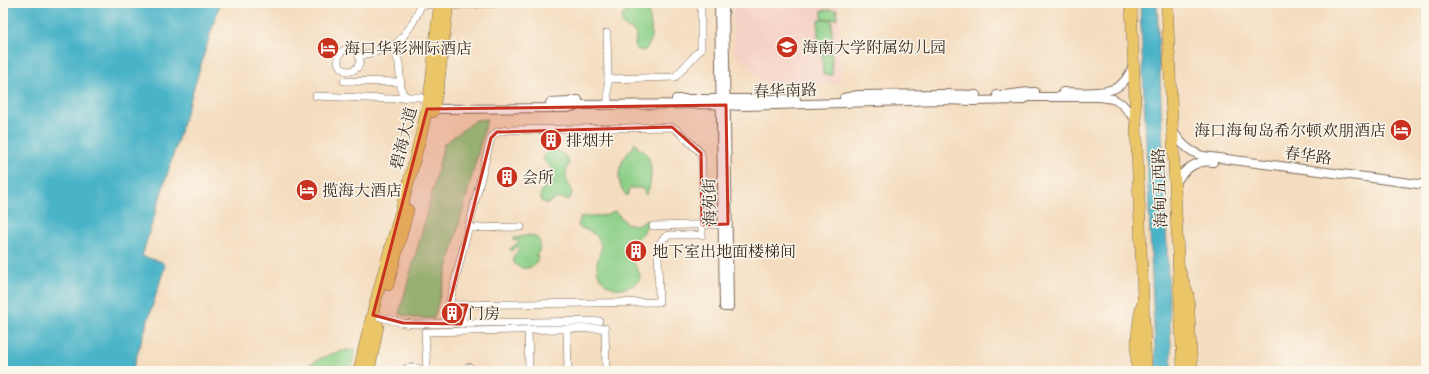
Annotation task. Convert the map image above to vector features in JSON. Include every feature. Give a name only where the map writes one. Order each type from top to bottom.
[{"type":"main road","name":"海甸五西路","points":[[1131,3],[1146,371]]},
{"type":"main road","name":"海甸五西路","points":[[1167,3],[1183,371]]},
{"type":"main road","name":"碧海大道","points":[[360,371],[364,347],[376,316],[431,106],[440,81],[444,5]]},
{"type":"main road","points":[[1178,266],[1188,294],[1192,371]]},
{"type":"main road","points":[[1137,371],[1138,327],[1143,302]]},
{"type":"main road","name":"碧海大道","points":[[369,371],[376,316]]},
{"type":"street","points":[[359,56],[393,46],[411,25],[421,4],[444,5],[498,3]]},
{"type":"street","points":[[608,79],[676,77],[701,49],[701,3]]},
{"type":"street","name":"海苑街","points":[[720,3],[724,102]]},
{"type":"street","name":"海苑街","points":[[724,3],[726,224],[730,307],[724,307],[726,224]]},
{"type":"street","points":[[607,33],[608,102]]},
{"type":"street","points":[[393,46],[399,63],[400,82],[403,94],[407,96]]},
{"type":"street","name":"春华南路","points":[[431,106],[568,108],[579,105],[608,102],[724,102],[848,98],[858,96],[944,94],[1012,95],[1016,92],[1101,91],[1113,89],[1119,86],[1126,80],[1133,65]]},
{"type":"street","points":[[344,81],[400,82]]},
{"type":"street","points":[[316,96],[390,98],[407,96],[420,97],[431,106]]},
{"type":"street","name":"春华南路","points":[[724,102],[743,106],[943,100],[1021,100],[1029,97],[1100,97],[1118,101],[1136,120]]},
{"type":"street","points":[[672,127],[677,130],[700,153],[702,225],[702,235],[669,236],[664,238],[660,243],[658,251],[659,302],[449,305],[491,138],[497,132],[507,130],[672,127]]},
{"type":"street","name":"春华路","points":[[1173,131],[1182,144],[1188,149],[1203,156],[1426,185]]},
{"type":"street","name":"春华路","points":[[1175,186],[1184,171],[1199,162],[1207,161],[1426,189]]},
{"type":"street","points":[[653,226],[726,224]]},
{"type":"street","points":[[469,228],[521,227]]},
{"type":"street","points":[[461,324],[467,305]]},
{"type":"street","points":[[376,316],[403,323],[461,324],[599,322]]},
{"type":"street","points":[[403,371],[407,368],[412,368],[426,371],[425,332],[605,328],[606,371]]},
{"type":"street","points":[[567,329],[568,371]]},
{"type":"street","points":[[528,330],[529,371]]},
{"type":"highlighted area","points":[[726,105],[728,224],[702,225],[701,153],[672,127],[497,132],[491,138],[449,305],[467,305],[461,324],[403,323],[373,315],[427,109]]},
{"type":"shaded area","name":"海南大学附属幼儿园","points":[[732,3],[839,3],[841,84],[768,86],[734,53]]},
{"type":"shaded area","points":[[1423,86],[1426,86],[1426,177],[1424,176]]},
{"type":"green space","points":[[631,3],[648,3],[651,40],[644,51],[636,49],[635,32],[624,26],[622,22],[623,14],[630,10]]},
{"type":"green space","points":[[822,10],[837,10],[837,19],[822,19]]},
{"type":"green space","points":[[832,19],[832,53],[818,53],[818,20]]},
{"type":"green space","points":[[832,53],[832,75],[823,75],[822,54]]},
{"type":"green space","points":[[487,119],[434,318],[414,318],[399,314],[422,232],[444,144],[476,120]]},
{"type":"green space","points":[[635,142],[637,144],[637,148],[643,150],[650,161],[650,183],[646,195],[642,188],[630,188],[627,196],[620,184],[620,170],[624,158],[633,148]]},
{"type":"green space","points":[[558,151],[569,161],[566,178],[572,192],[569,200],[558,199],[553,200],[548,204],[541,201],[540,195],[543,188],[553,178],[554,173],[543,159],[545,154],[548,152]]},
{"type":"green space","points":[[615,211],[627,224],[639,225],[647,220],[644,231],[630,248],[631,258],[639,272],[639,280],[635,284],[622,288],[611,287],[599,276],[597,270],[597,260],[601,250],[600,241],[592,232],[580,228],[578,225],[581,217],[603,216]]},
{"type":"green space","points":[[531,235],[537,238],[540,242],[539,252],[535,255],[538,256],[536,263],[531,267],[520,268],[514,261],[514,255],[519,249],[518,246],[511,251],[510,249],[519,242],[519,240],[514,241],[514,238]]},
{"type":"green space","points":[[348,350],[355,351],[351,371],[293,371],[328,355]]},
{"type":"water","points":[[3,3],[220,3],[142,256],[162,262],[165,266],[132,371],[3,371]]},
{"type":"water","points":[[1140,3],[1157,3],[1172,371],[1156,371]]},
{"type":"place","name":"海南大学附属幼儿园","points":[[787,47]]},
{"type":"place","name":"海口华彩洲际酒店","points":[[328,48]]},
{"type":"place","name":"海口海甸岛希尔顿欢朋酒店","points":[[1401,130]]},
{"type":"place","name":"排烟井","points":[[551,140]]},
{"type":"place","name":"会所","points":[[507,177]]},
{"type":"place","name":"揽海大酒店","points":[[307,190]]},
{"type":"place","name":"地下室出地面楼梯间","points":[[636,251]]},
{"type":"place","name":"门房","points":[[452,313]]}]
